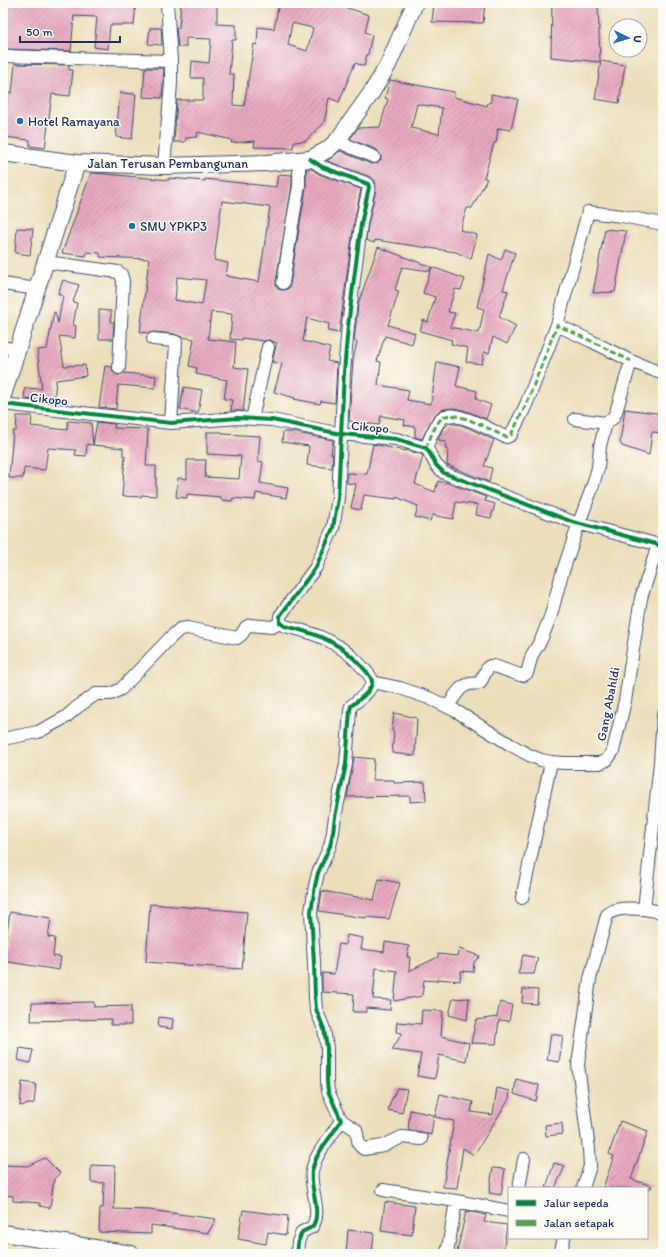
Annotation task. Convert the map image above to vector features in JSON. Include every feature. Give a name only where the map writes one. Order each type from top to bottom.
[{"type":"street","points":[[164,166],[171,84],[167,3]]},
{"type":"street","name":"Jalan Terusan Pembangunan","points":[[3,395],[10,349],[37,289],[77,163],[164,166],[266,163],[305,160],[327,150],[337,141],[372,92],[388,65],[416,3]]},
{"type":"street","points":[[3,56],[171,61]]},
{"type":"street","points":[[337,141],[374,157]]},
{"type":"street","points":[[3,153],[77,163]]},
{"type":"street","points":[[280,623],[280,616],[316,567],[333,528],[338,498],[344,372],[348,326],[361,224],[369,187],[368,184],[305,160],[292,219],[283,282]]},
{"type":"street","points":[[660,546],[579,523],[444,473],[436,466],[426,448],[443,416],[449,414],[465,418],[503,436],[507,437],[510,435],[526,405],[557,325],[588,212],[622,216],[663,224]]},
{"type":"street","points":[[46,262],[118,272],[121,274],[123,281],[119,368]]},
{"type":"street","points":[[3,284],[37,289]]},
{"type":"street","points":[[557,325],[630,361],[663,374]]},
{"type":"street","points":[[153,339],[176,342],[171,423]]},
{"type":"street","points":[[252,419],[268,347]]},
{"type":"street","points":[[448,707],[464,686],[467,684],[480,683],[488,667],[490,666],[520,675],[527,673],[532,655],[541,640],[551,615],[561,578],[598,468],[600,446],[606,423],[613,418],[616,412],[630,361]]},
{"type":"street","name":"Cikopo","points":[[3,404],[171,423],[238,418],[272,420],[342,434],[396,439],[426,448]]},
{"type":"street","points":[[575,419],[606,423]]},
{"type":"street","name":"Gang Abahldi","points":[[372,682],[400,688],[429,698],[448,707],[529,755],[550,762],[600,763],[607,760],[613,751],[625,701],[641,598],[660,546]]},
{"type":"street","points":[[280,623],[285,626],[320,636],[332,642],[359,664],[371,678],[372,682],[370,688],[351,706],[346,764],[334,817],[333,832],[330,846],[318,873],[311,912],[316,1010],[324,1029],[327,1048],[328,1091],[341,1120],[356,1130],[358,1144],[360,1147],[364,1149],[383,1146],[402,1137],[421,1139]]},
{"type":"street","points":[[3,739],[38,732],[66,717],[96,694],[111,694],[121,689],[153,654],[180,629],[187,628],[239,638],[246,627],[250,625],[272,627],[280,623]]},
{"type":"street","points":[[644,909],[662,750],[663,714]]},
{"type":"street","points":[[522,898],[550,762]]},
{"type":"street","points":[[583,1187],[590,1166],[578,1065],[590,980],[607,915],[620,909],[644,909],[663,912]]},
{"type":"street","points":[[296,1254],[298,1242],[302,1232],[314,1225],[316,1213],[312,1173],[314,1163],[341,1120]]},
{"type":"street","points":[[519,1187],[524,1159]]},
{"type":"street","points":[[383,1190],[508,1211]]},
{"type":"street","points":[[447,1254],[456,1201]]},
{"type":"street","points":[[3,1233],[130,1254]]},
{"type":"street","points":[[560,1254],[564,1239]]},
{"type":"building","points":[[6,3],[136,3],[134,25],[110,25],[108,49],[94,47],[97,17],[74,16],[71,51],[3,49],[3,25]]},
{"type":"building","points":[[181,3],[217,3],[217,24],[236,25],[236,40],[232,40],[229,74],[234,74],[233,105],[244,106],[254,44],[257,45],[258,27],[274,29],[279,3],[332,3],[369,15],[365,32],[372,35],[364,66],[355,63],[339,102],[329,98],[324,123],[305,141],[294,142],[293,148],[254,147],[255,141],[231,143],[232,140],[198,132],[197,137],[186,138],[185,142],[174,142],[177,100],[203,100],[203,78],[191,78],[192,61],[209,63],[211,39],[186,38],[186,47],[178,47],[176,28],[179,28]],"holes":[[[292,23],[313,28],[307,51],[288,45]]]},
{"type":"building","points":[[434,3],[485,3],[483,23],[432,22]]},
{"type":"building","points":[[552,3],[598,3],[600,62],[551,57]]},
{"type":"building","points":[[150,28],[161,28],[162,45],[148,44]]},
{"type":"building","points":[[601,61],[625,65],[619,103],[595,99]]},
{"type":"building","points":[[15,64],[69,65],[69,70],[73,70],[70,96],[52,94],[45,148],[30,146],[30,140],[4,137],[8,92],[12,93]]},
{"type":"building","points":[[145,68],[164,68],[162,98],[143,97]]},
{"type":"building","points":[[390,80],[454,92],[454,97],[487,106],[488,103],[491,102],[491,94],[518,99],[511,130],[498,128],[496,143],[494,143],[484,178],[487,179],[472,208],[467,208],[460,230],[477,235],[471,259],[456,252],[375,240],[374,243],[366,240],[376,189],[375,181],[371,177],[327,161],[340,151],[371,164],[378,163],[381,160],[381,156],[377,150],[350,139],[358,128],[380,127],[388,99],[385,98]],"holes":[[[417,104],[442,108],[439,134],[411,128]]]},
{"type":"building","points":[[120,93],[136,94],[132,139],[116,137]]},
{"type":"building","points":[[306,169],[312,169],[319,174],[361,189],[354,223],[339,333],[328,331],[329,324],[307,318],[303,341],[330,348],[327,361],[337,363],[335,403],[321,401],[320,404],[294,399],[295,398],[274,392],[282,364],[272,362],[277,343],[269,340],[264,341],[242,338],[242,340],[230,339],[232,314],[211,312],[208,339],[236,342],[234,367],[248,369],[243,411],[231,411],[232,400],[224,399],[227,380],[196,374],[197,368],[189,366],[194,339],[174,334],[140,332],[149,259],[100,257],[100,253],[87,252],[86,256],[62,253],[91,173],[169,180],[169,178],[205,181],[205,179],[276,187],[278,174],[292,175],[292,185],[276,282],[278,289],[285,290],[289,288],[290,284],[306,187]],"holes":[[[222,201],[270,207],[259,282],[226,276],[228,263],[214,260]],[[177,277],[206,280],[202,305],[175,300]]]},
{"type":"building","points":[[17,228],[33,229],[30,255],[15,253]]},
{"type":"building","points":[[605,229],[626,231],[615,292],[593,293]]},
{"type":"building","points":[[378,247],[431,267],[430,271],[402,267],[395,290],[399,291],[388,325],[415,333],[412,344],[385,336],[377,361],[381,362],[378,385],[409,390],[407,400],[431,404],[437,362],[460,367],[456,386],[477,391],[476,399],[491,405],[486,419],[464,410],[454,408],[444,409],[439,411],[433,417],[422,439],[415,437],[415,427],[404,425],[405,420],[381,416],[379,425],[349,421],[353,360],[357,342],[354,341],[358,304]]},
{"type":"building","points":[[505,249],[515,253],[503,290],[508,291],[499,317],[516,326],[507,344],[493,337],[489,353],[484,352],[482,364],[466,362],[468,348],[451,344],[452,340],[420,331],[423,320],[428,322],[435,297],[423,293],[432,267],[465,279],[461,290],[455,289],[448,312],[455,313],[450,327],[479,333],[484,309],[477,307],[489,254],[501,260]]},
{"type":"building","points":[[63,280],[79,285],[73,302],[77,303],[73,325],[76,326],[75,338],[59,336],[64,366],[85,365],[86,376],[56,380],[54,402],[24,399],[25,388],[42,389],[37,350],[47,349],[54,312],[58,323],[63,296],[58,294]]},
{"type":"building","points":[[99,310],[111,311],[111,322],[114,322],[113,339],[99,339]]},
{"type":"building","points":[[105,366],[112,367],[113,372],[118,375],[124,373],[156,376],[155,388],[118,385],[116,409],[99,407]]},
{"type":"building","points":[[184,387],[202,390],[198,413],[180,409]]},
{"type":"building","points":[[625,409],[663,414],[663,433],[652,432],[649,455],[622,446],[620,442]]},
{"type":"building","points":[[17,416],[32,416],[31,426],[67,430],[68,421],[91,423],[93,445],[87,444],[86,456],[75,455],[76,450],[48,448],[45,470],[24,468],[23,478],[9,478],[13,431],[16,431]]},
{"type":"building","points":[[97,422],[115,424],[114,428],[148,429],[146,466],[156,466],[156,496],[122,496],[125,456],[123,456],[123,448],[93,445]]},
{"type":"building","points":[[449,423],[469,428],[494,440],[484,466],[492,468],[489,482],[447,465],[448,449],[445,449],[446,441],[438,440],[443,429]]},
{"type":"building","points":[[207,432],[260,436],[258,461],[263,462],[260,483],[288,488],[286,498],[256,493],[255,500],[233,498],[232,501],[221,500],[221,497],[187,494],[187,498],[176,497],[178,478],[187,479],[187,460],[206,460],[205,477],[239,479],[241,456],[207,454]]},
{"type":"building","points":[[283,432],[292,432],[333,440],[331,454],[333,454],[332,468],[307,465],[309,446],[282,442]]},
{"type":"building","points":[[373,444],[421,454],[423,456],[415,484],[435,492],[438,481],[445,482],[486,497],[485,501],[495,504],[491,518],[476,515],[478,505],[456,502],[453,519],[432,515],[430,521],[415,517],[418,506],[396,497],[396,499],[364,495],[361,510],[351,508],[356,484],[347,483],[347,473],[367,474]]},
{"type":"building","points":[[394,713],[417,718],[415,756],[392,753]]},
{"type":"building","points":[[354,757],[374,759],[373,780],[394,780],[394,783],[425,782],[426,801],[410,802],[410,796],[347,797]]},
{"type":"building","points":[[379,879],[400,883],[389,919],[365,918],[319,911],[322,891],[374,900]]},
{"type":"building","points":[[150,904],[247,912],[242,969],[146,962]]},
{"type":"building","points":[[10,912],[51,918],[48,937],[55,938],[53,956],[61,957],[59,970],[3,961],[3,950]]},
{"type":"building","points":[[347,935],[363,938],[361,949],[384,952],[385,942],[409,946],[407,957],[410,957],[409,971],[438,957],[438,954],[457,956],[459,949],[480,956],[474,962],[473,972],[461,971],[460,981],[438,979],[437,981],[424,980],[422,996],[394,1001],[397,971],[376,968],[373,999],[391,1000],[390,1010],[366,1008],[366,1012],[353,1012],[354,994],[322,992],[322,973],[334,974],[339,944],[345,945]]},
{"type":"building","points":[[523,955],[538,958],[534,974],[518,974]]},
{"type":"building","points":[[523,989],[538,990],[537,1004],[522,1003]]},
{"type":"building","points":[[469,998],[467,1020],[449,1015],[453,999]]},
{"type":"building","points":[[94,1002],[94,1007],[131,1006],[131,1025],[111,1025],[111,1019],[31,1021],[32,1003]]},
{"type":"building","points":[[500,1002],[512,1005],[509,1021],[499,1020],[496,1044],[471,1043],[476,1020],[497,1017]]},
{"type":"building","points":[[422,1010],[443,1011],[441,1036],[469,1043],[466,1061],[439,1055],[435,1079],[417,1076],[421,1054],[392,1050],[402,1033],[396,1032],[397,1022],[421,1024]]},
{"type":"building","points":[[159,1017],[173,1019],[172,1029],[158,1027]]},
{"type":"building","points":[[551,1034],[563,1036],[559,1062],[547,1060]]},
{"type":"building","points":[[20,1048],[33,1050],[30,1063],[18,1060]]},
{"type":"building","points":[[516,1079],[539,1085],[536,1101],[514,1094]]},
{"type":"building","points":[[22,1082],[36,1084],[34,1103],[20,1106]]},
{"type":"building","points":[[397,1088],[407,1089],[402,1113],[388,1110]]},
{"type":"building","points":[[497,1088],[510,1091],[509,1099],[474,1155],[463,1148],[457,1188],[443,1187],[454,1121],[435,1117],[440,1094],[473,1102],[471,1112],[493,1115]]},
{"type":"building","points":[[410,1110],[434,1115],[431,1135],[408,1130]]},
{"type":"building","points":[[620,1121],[648,1131],[631,1179],[652,1186],[651,1188],[603,1187],[614,1156],[609,1154]]},
{"type":"building","points":[[562,1123],[563,1134],[546,1136],[545,1125]]},
{"type":"building","points":[[45,1158],[60,1173],[54,1179],[50,1208],[40,1206],[40,1203],[13,1201],[13,1196],[3,1195],[3,1165],[27,1166]]},
{"type":"building","points":[[554,1163],[565,1166],[555,1187],[546,1187]]},
{"type":"building","points":[[91,1165],[115,1166],[114,1209],[149,1210],[216,1219],[208,1233],[151,1225],[151,1234],[99,1232],[100,1208],[103,1208],[104,1183],[91,1182]]},
{"type":"building","points":[[493,1168],[505,1169],[501,1195],[489,1193]]},
{"type":"building","points":[[385,1202],[415,1206],[412,1235],[381,1231]]},
{"type":"building","points":[[243,1210],[288,1216],[286,1235],[268,1232],[266,1244],[238,1239]]},
{"type":"building","points":[[466,1211],[486,1215],[484,1222],[507,1225],[503,1254],[465,1254],[457,1252]]},
{"type":"building","points":[[348,1230],[374,1233],[372,1254],[346,1254]]},
{"type":"marked path","points":[[426,448],[437,425],[442,418],[447,416],[454,416],[472,421],[503,436],[507,437],[511,435],[526,405],[557,325],[631,361]]},
{"type":"cycle path","points":[[297,1254],[298,1242],[302,1232],[312,1227],[315,1221],[316,1207],[312,1185],[312,1171],[314,1164],[341,1120],[328,1091],[327,1048],[324,1029],[316,1009],[311,912],[318,873],[330,846],[333,832],[346,764],[351,706],[369,690],[372,683],[369,675],[348,653],[339,646],[309,632],[285,626],[280,623],[280,616],[316,567],[333,528],[338,498],[344,372],[348,326],[361,224],[369,187],[368,184],[322,167],[310,159]]},
{"type":"cycle path","points":[[3,404],[171,423],[238,418],[272,420],[341,434],[396,439],[426,448],[436,465],[444,473],[573,522],[663,546]]},
{"type":"place","name":"Hotel Ramayana","points":[[20,121]]},
{"type":"place","name":"SMU YPKP3","points":[[132,226]]}]
